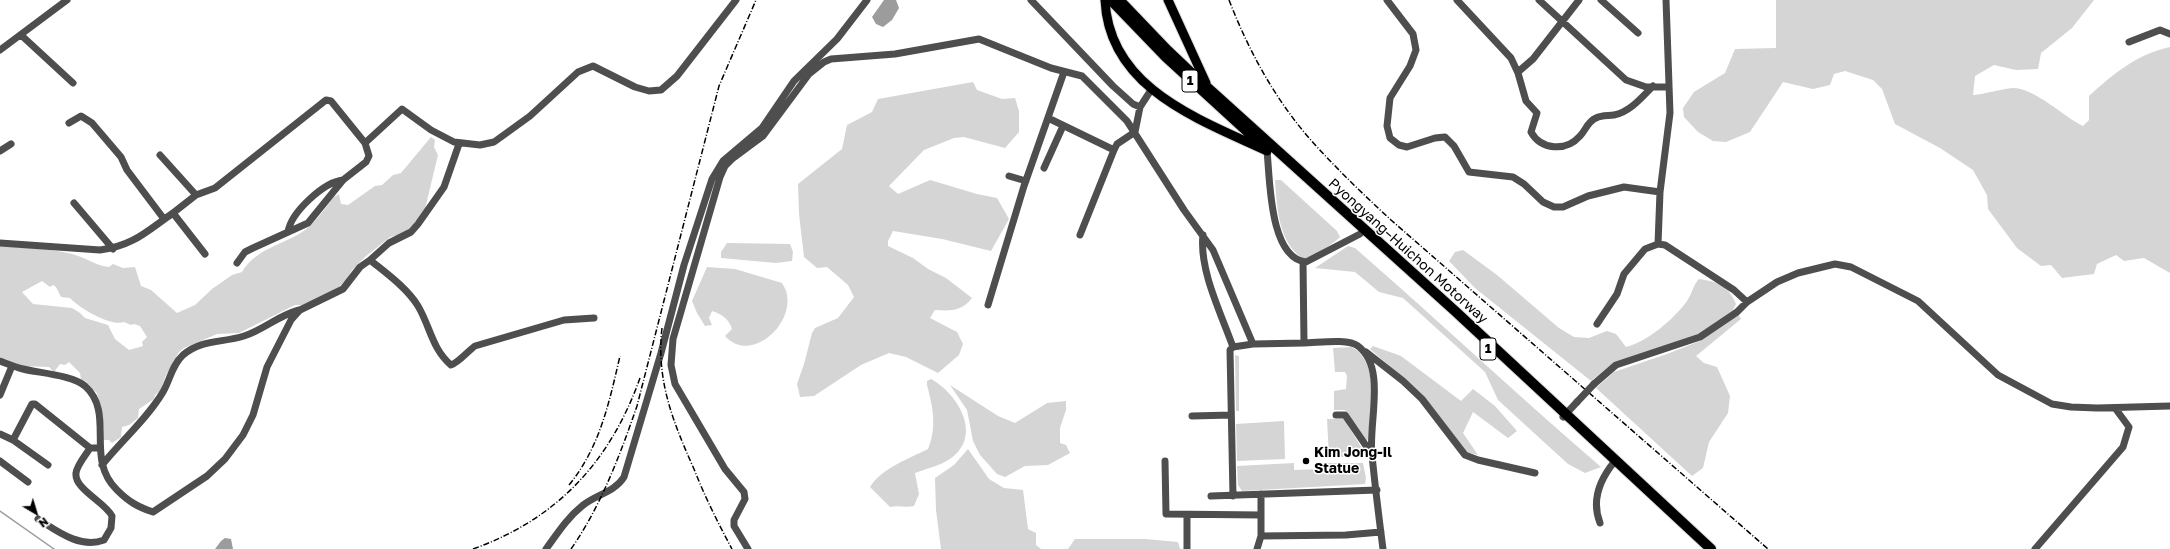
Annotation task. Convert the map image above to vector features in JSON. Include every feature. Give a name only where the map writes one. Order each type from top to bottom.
[{"type":"highway","name":"Pyongyang–Huichon Motorway","points":[[1208,88],[1455,312],[1707,549]]},
{"type":"highway","name":"Pyongyang–Huichon Motorway","points":[[1267,150],[1564,416]]},
{"type":"highway","name":"Pyongyang–Huichon Motorway","points":[[1614,463],[1711,549]]},
{"type":"main road","points":[[1104,0],[1107,22],[1119,51],[1127,64],[1151,90],[1205,122],[1267,150]]},
{"type":"main road","name":"1","points":[[1110,0],[1119,4],[1208,88]]},
{"type":"main road","points":[[1168,0],[1208,88]]},
{"type":"main road","name":"1","points":[[1119,4],[1165,57],[1267,150]]},
{"type":"street","points":[[0,50],[67,0]]},
{"type":"street","points":[[365,142],[402,109],[406,110],[430,130],[460,144],[480,145],[494,142],[530,116],[578,72],[586,68],[598,68],[635,87],[649,91],[662,90],[677,76],[736,0]]},
{"type":"street","points":[[546,549],[566,521],[581,506],[619,484],[624,477],[663,347],[684,265],[712,179],[723,161],[762,128],[794,81],[837,39],[867,0]]},
{"type":"street","points":[[1031,0],[1113,86],[1133,104],[1140,107]]},
{"type":"street","points":[[1387,0],[1413,34],[1416,50],[1410,66],[1390,98],[1387,126],[1390,138],[1399,145],[1407,147],[1435,138],[1445,137],[1454,146],[1469,172],[1513,177],[1524,184],[1543,202],[1554,207],[1563,207],[1588,196],[1624,187],[1660,192]]},
{"type":"street","points":[[1457,0],[1499,43],[1511,58],[1518,72],[1526,101],[1537,113],[1531,132],[1542,144],[1553,148],[1565,146],[1580,137],[1588,123],[1596,118],[1622,112],[1634,104],[1653,86]]},
{"type":"street","points":[[1539,0],[1626,80],[1646,87],[1669,87]]},
{"type":"street","points":[[1518,72],[1533,59],[1579,0]]},
{"type":"street","points":[[1601,0],[1638,33]]},
{"type":"street","points":[[1658,244],[1660,192],[1670,113],[1666,0]]},
{"type":"street","points":[[2129,42],[2160,30],[2170,34]]},
{"type":"street","points":[[21,35],[73,83]]},
{"type":"street","points":[[748,549],[734,526],[734,520],[745,499],[744,492],[725,469],[675,384],[671,366],[673,339],[720,177],[725,166],[763,136],[809,74],[831,59],[895,54],[979,39],[1064,72],[1082,76],[1135,132],[1184,210],[1213,250],[1253,344]]},
{"type":"street","points":[[824,51],[831,59]]},
{"type":"street","points":[[988,305],[1026,181],[1064,72]]},
{"type":"street","points":[[1080,235],[1114,150],[1118,144],[1135,132],[1140,107],[1151,90]]},
{"type":"street","points":[[0,243],[100,250],[112,249],[133,241],[196,195],[215,188],[326,100],[331,101],[365,142],[369,156],[366,162],[343,180],[308,223],[245,252],[237,263]]},
{"type":"street","points":[[69,123],[81,116],[92,123],[121,157],[126,170],[164,219]]},
{"type":"street","points":[[1048,118],[1114,150]]},
{"type":"street","points":[[1044,168],[1063,126]]},
{"type":"street","points":[[0,151],[11,144]]},
{"type":"street","points":[[102,465],[135,428],[163,392],[174,367],[183,355],[201,344],[244,336],[285,314],[300,310],[342,289],[360,267],[388,244],[412,232],[444,187],[460,144]]},
{"type":"street","points":[[1267,150],[1272,202],[1280,238],[1293,257],[1303,262],[1323,254],[1360,234]]},
{"type":"street","points":[[160,155],[196,195]]},
{"type":"street","points":[[1009,176],[1026,181]]},
{"type":"street","points":[[288,232],[292,221],[305,204],[327,185],[335,181],[343,180]]},
{"type":"street","points":[[74,203],[112,249]]},
{"type":"street","points":[[173,213],[205,254]]},
{"type":"street","points":[[1203,235],[1202,249],[1207,272],[1232,346],[1230,350],[1233,496]]},
{"type":"street","points":[[1597,324],[1617,294],[1624,274],[1645,248],[1658,244],[1664,245],[1734,290],[1747,302]]},
{"type":"street","points":[[370,260],[406,292],[418,306],[433,342],[451,365],[456,364],[464,354],[475,346],[564,320],[594,318]]},
{"type":"street","points":[[1303,262],[1304,343]]},
{"type":"street","points":[[1564,416],[1594,384],[1616,365],[1700,337],[1777,282],[1798,273],[1835,264],[1850,268],[1918,301],[1998,375],[2032,395],[2052,404],[2071,407],[2115,408],[2170,406]]},
{"type":"street","points":[[0,361],[12,366],[67,379],[83,385],[91,393],[98,410],[101,428],[100,448],[104,474],[112,485],[127,500],[135,506],[153,512],[207,476],[225,459],[243,435],[253,415],[267,366],[290,320],[300,310]]},
{"type":"street","points":[[1232,346],[1253,344],[1346,342],[1357,344],[1403,381],[1422,399],[1465,454],[1478,460],[1535,473]]},
{"type":"street","points":[[1364,351],[1370,361],[1374,390],[1371,453],[1377,490],[1383,549]]},
{"type":"street","points":[[0,395],[12,366]]},
{"type":"street","points":[[13,440],[32,404],[36,404],[90,448],[100,448]]},
{"type":"street","points":[[2035,549],[2123,447],[2129,427],[2115,408]]},
{"type":"street","points":[[1192,416],[1231,415]]},
{"type":"street","points":[[1336,415],[1345,415],[1371,453]]},
{"type":"street","points":[[0,434],[13,440],[48,466]]},
{"type":"street","points":[[38,518],[68,537],[90,544],[104,540],[111,528],[112,516],[102,503],[86,491],[77,479],[76,472],[90,448]]},
{"type":"street","points":[[0,461],[28,482]]},
{"type":"street","points":[[1164,461],[1166,514],[1261,515]]},
{"type":"street","points":[[1600,523],[1595,507],[1597,498],[1601,482],[1614,463]]},
{"type":"street","points":[[1211,496],[1377,490]]},
{"type":"street","points":[[1257,549],[1261,536],[1261,494]]},
{"type":"street","points":[[1187,515],[1188,549]]},
{"type":"street","points":[[1261,536],[1346,535],[1381,532]]},
{"type":"shaded area","points":[[884,0],[896,0],[899,8],[892,20],[883,27],[876,24],[872,17]]},
{"type":"shaded area","points":[[1776,0],[2094,0],[2072,28],[2041,53],[2038,69],[2016,70],[1994,65],[1975,76],[1973,95],[2013,88],[2022,89],[2040,98],[2083,126],[2089,120],[2089,96],[2126,66],[2158,50],[2170,47],[2170,273],[2144,258],[2124,261],[2116,255],[2097,264],[2094,274],[2062,278],[2051,265],[2041,266],[2017,248],[1988,209],[1987,195],[1973,170],[1940,148],[1895,124],[1882,89],[1873,80],[1845,71],[1834,74],[1830,85],[1813,89],[1783,82],[1750,132],[1726,142],[1713,141],[1698,132],[1684,117],[1683,108],[1694,92],[1725,73],[1735,49],[1776,48]]},
{"type":"shaded area","points":[[973,82],[977,90],[1002,99],[1015,98],[1019,111],[1019,132],[1005,148],[964,137],[954,138],[924,150],[889,186],[898,194],[930,180],[977,194],[997,198],[1009,219],[991,251],[942,239],[893,231],[888,241],[888,246],[913,258],[928,269],[946,278],[972,298],[960,308],[935,310],[930,318],[957,332],[963,344],[959,355],[938,373],[906,357],[889,353],[861,365],[814,396],[800,397],[797,384],[812,333],[815,328],[838,318],[854,297],[848,285],[827,267],[817,268],[804,257],[799,214],[798,184],[842,149],[847,125],[872,112],[878,99]]},
{"type":"shaded area","points":[[431,137],[435,140],[434,147],[438,155],[425,209],[405,233],[390,237],[365,257],[352,270],[347,279],[337,289],[302,305],[295,305],[239,333],[217,334],[184,348],[179,352],[166,375],[160,391],[155,395],[154,399],[139,409],[138,418],[129,425],[122,427],[121,437],[112,443],[109,440],[103,440],[104,428],[97,393],[86,381],[81,380],[80,373],[69,362],[65,365],[60,364],[54,372],[49,367],[22,366],[0,357],[0,245],[63,252],[109,267],[113,264],[123,268],[135,267],[141,286],[151,290],[177,313],[195,305],[212,289],[232,275],[242,272],[255,257],[305,230],[317,219],[334,197],[339,194],[341,204],[348,205],[375,186],[382,185],[393,175],[401,173]],"holes":[[[42,281],[50,287],[53,285],[56,287],[61,297],[70,298],[80,307],[96,316],[111,322],[124,322],[131,325],[134,324],[140,326],[147,337],[142,342],[143,346],[129,350],[115,339],[108,325],[85,318],[72,308],[33,304],[22,292]]]},
{"type":"shaded area","points":[[1275,180],[1281,180],[1337,231],[1340,237],[1323,250],[1308,258],[1303,259],[1295,252],[1288,243],[1280,223]]},
{"type":"shaded area","points":[[727,243],[790,244],[793,252],[792,261],[776,263],[721,258],[721,252]]},
{"type":"shaded area","points":[[1348,246],[1355,248],[1417,302],[1601,467],[1585,473],[1568,464],[1498,400],[1485,372],[1403,298],[1379,292],[1355,272],[1315,268]]},
{"type":"shaded area","points":[[1463,250],[1497,275],[1559,328],[1574,337],[1589,338],[1607,331],[1616,334],[1626,347],[1643,340],[1660,329],[1682,308],[1699,279],[1717,283],[1722,286],[1730,292],[1736,304],[1733,310],[1699,334],[1611,365],[1591,381],[1475,288],[1449,261],[1455,252]]},
{"type":"shaded area","points":[[707,267],[735,269],[782,283],[787,294],[787,307],[777,329],[768,338],[757,344],[746,346],[735,344],[725,336],[732,329],[731,325],[725,317],[712,311],[709,318],[712,325],[705,326],[692,301]]},
{"type":"shaded area","points":[[1738,314],[1741,319],[1696,356],[1704,363],[1717,367],[1730,396],[1728,413],[1709,442],[1703,468],[1692,476],[1596,388],[1614,372],[1700,341]]},
{"type":"shaded area","points":[[1373,346],[1401,356],[1461,401],[1473,389],[1495,406],[1517,431],[1508,438],[1473,412],[1463,433],[1478,455],[1466,452],[1403,378],[1370,349]]},
{"type":"shaded area","points":[[1352,347],[1361,354],[1367,364],[1370,375],[1371,402],[1368,439],[1366,442],[1345,410],[1334,410],[1334,391],[1346,389],[1347,376],[1345,372],[1335,372],[1333,348]]},
{"type":"shaded area","points":[[1235,355],[1239,356],[1239,411],[1236,411]]},
{"type":"shaded area","points":[[931,379],[948,393],[962,412],[966,433],[963,443],[953,457],[938,465],[915,473],[919,494],[914,506],[890,507],[870,487],[881,474],[888,469],[928,449],[931,441],[933,425],[931,402],[927,385],[927,381]]},
{"type":"shaded area","points":[[950,385],[998,416],[1015,423],[1047,403],[1066,401],[1066,410],[1060,428],[1060,443],[1066,445],[1070,453],[1048,465],[1025,466],[1005,477],[997,474],[980,455],[973,441],[967,410]]},
{"type":"shaded area","points":[[1327,419],[1344,419],[1366,455],[1329,458]]},
{"type":"shaded area","points":[[1284,421],[1285,459],[1237,461],[1236,424]]},
{"type":"shaded area","points":[[968,449],[989,479],[1004,488],[1023,490],[1028,529],[1036,533],[1036,545],[1041,549],[941,549],[936,510],[935,478],[954,465]]},
{"type":"shaded area","points":[[1294,463],[1294,470],[1320,469],[1320,463],[1363,463],[1366,478],[1365,484],[1242,491],[1238,485],[1237,466]]},
{"type":"shaded area","points":[[225,538],[231,539],[233,549],[215,549],[221,541]]},
{"type":"shaded area","points":[[1075,539],[1145,539],[1178,542],[1180,549],[1068,549]]},
{"type":"waterway","points":[[0,511],[54,549]]},
{"type":"railway","points":[[571,549],[582,533],[601,498],[617,461],[637,406],[719,86],[756,0]]},
{"type":"railway","points":[[1229,0],[1246,40],[1278,97],[1304,132],[1336,167],[1391,220],[1768,549]]},
{"type":"railway","points":[[662,328],[661,347],[664,383],[673,417],[703,490],[732,549]]},
{"type":"railway","points":[[569,485],[580,470],[596,440],[612,391],[620,356]]},
{"type":"railway","points":[[473,549],[503,536],[530,521],[555,504],[577,484],[596,461],[613,436],[628,408],[640,378]]},
{"type":"place","name":"Kim Jong-Il Statue","points":[[1306,461]]}]
